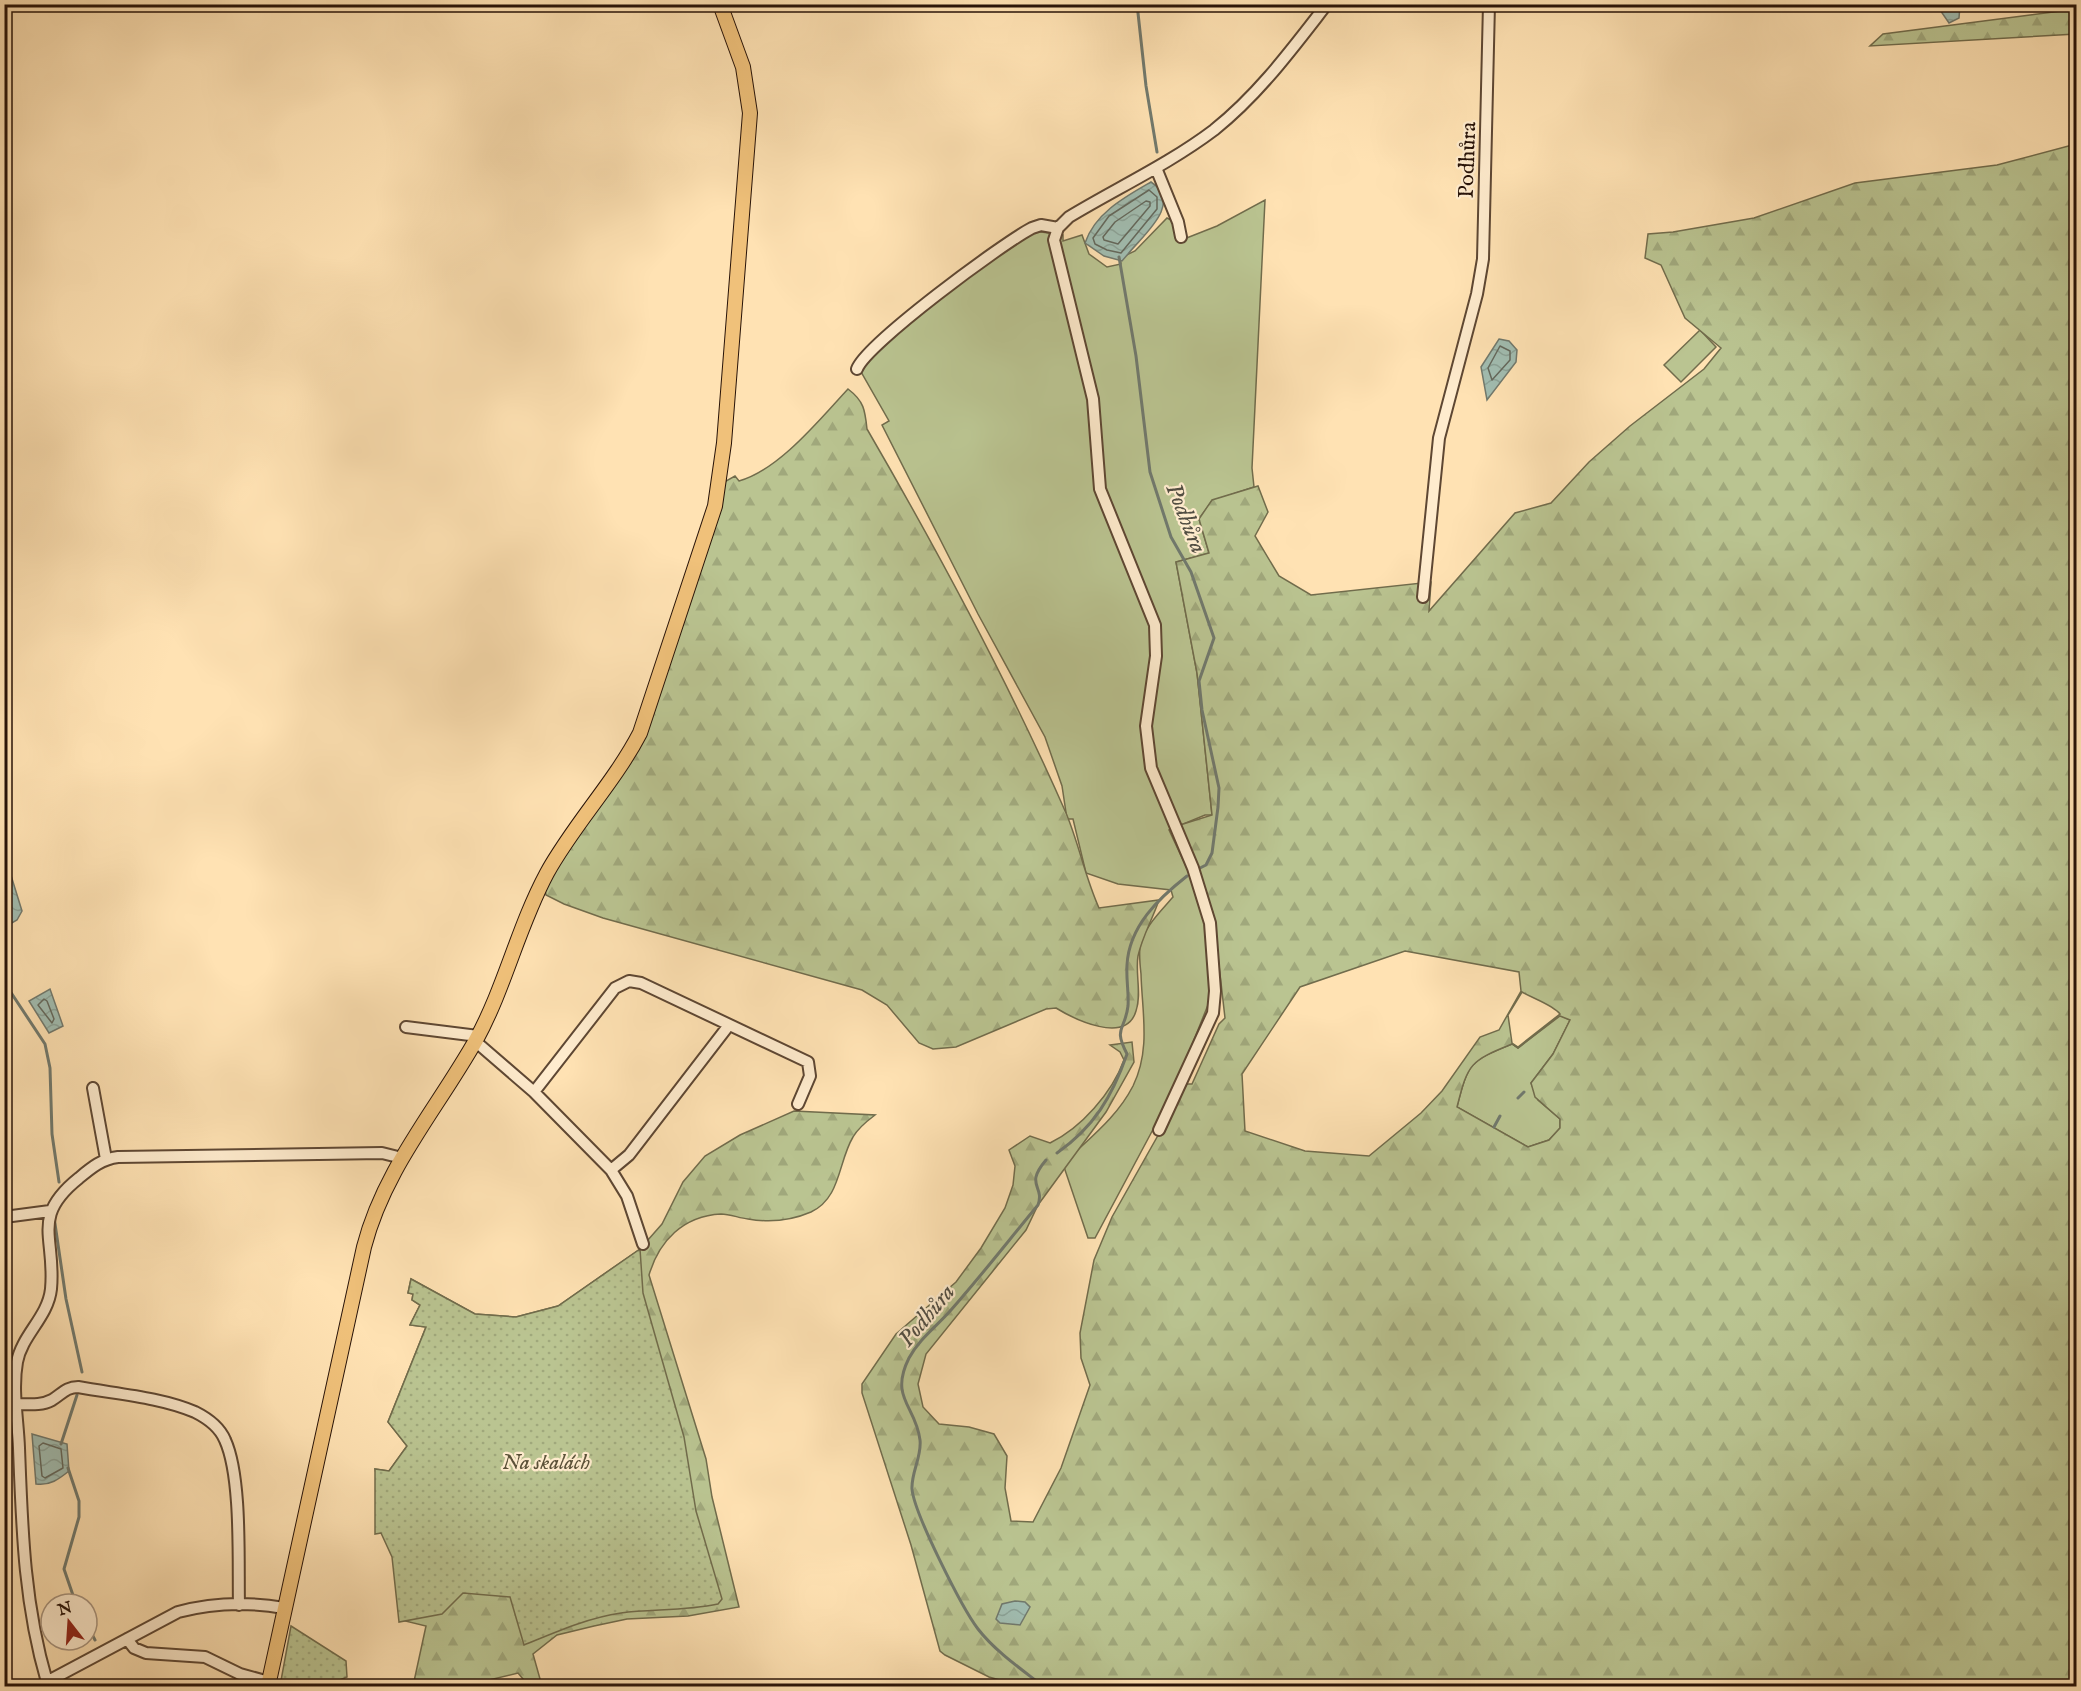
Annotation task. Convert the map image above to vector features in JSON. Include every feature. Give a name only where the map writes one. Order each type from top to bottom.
[{"type":"main road","points":[[269,1684],[368,1231],[384,1189],[477,1038],[546,874],[628,756],[640,733],[715,506],[724,443],[750,113],[743,67],[720,4]]},
{"type":"street","points":[[1159,1130],[1213,1013],[1215,991],[1210,923],[1193,868],[1151,768],[1146,726],[1156,656],[1155,625],[1149,605],[1100,489],[1093,399],[1054,240],[1058,228],[1069,217],[1156,168],[1215,129],[1268,79],[1327,4]]},
{"type":"street","name":"Podhůra","points":[[1423,597],[1439,438],[1477,294],[1483,259],[1489,4]]},
{"type":"street","points":[[1156,168],[1178,222],[1181,237]]},
{"type":"street","points":[[857,369],[886,338],[969,271],[1032,228],[1041,225],[1058,228]]},
{"type":"street","points":[[534,1092],[615,988],[624,981],[641,983],[808,1062],[810,1076],[798,1104]]},
{"type":"street","points":[[611,1170],[629,1155],[729,1025]]},
{"type":"street","points":[[406,1027],[477,1038],[611,1170],[627,1196],[643,1244]]},
{"type":"street","points":[[93,1088],[106,1159]]},
{"type":"street","points":[[284,1608],[239,1605],[196,1608],[178,1612],[43,1684],[22,1560],[16,1373],[19,1353],[43,1311],[51,1288],[50,1211],[65,1189],[106,1159],[147,1155],[382,1153],[402,1158]]},
{"type":"street","points":[[12,1216],[50,1211]]},
{"type":"street","points":[[16,1404],[42,1403],[66,1389],[78,1386],[172,1405],[195,1412],[214,1425],[225,1440],[232,1463],[239,1605]]},
{"type":"street","points":[[127,1639],[134,1648],[146,1653],[205,1657],[240,1674],[269,1684]]},
{"type":"green space","points":[[2076,9],[2076,34],[1870,46],[1883,34]]},
{"type":"green space","points":[[2076,144],[2076,1686],[1021,1686],[989,1677],[945,1655],[940,1651],[911,1545],[862,1393],[862,1384],[896,1334],[956,1282],[981,1248],[1005,1208],[1013,1185],[1015,1166],[1009,1150],[1030,1136],[1050,1143],[1084,1119],[1112,1085],[1124,1060],[1120,1052],[1110,1045],[1132,1042],[1134,1062],[1106,1112],[1038,1205],[1026,1230],[926,1354],[918,1384],[923,1407],[939,1424],[969,1427],[994,1434],[1007,1456],[1005,1488],[1011,1521],[1033,1522],[1061,1468],[1090,1385],[1081,1358],[1080,1333],[1094,1260],[1112,1217],[1187,1084],[1192,1084],[1219,1024],[1225,1018],[1213,913],[1180,825],[1212,815],[1197,673],[1176,562],[1209,553],[1199,519],[1212,500],[1258,486],[1268,512],[1255,536],[1279,576],[1311,595],[1431,582],[1429,611],[1515,513],[1551,503],[1589,462],[1630,426],[1704,369],[1721,348],[1685,318],[1661,265],[1645,258],[1648,234],[1754,218],[1855,183],[1997,165]],"holes":[[[1405,951],[1519,972],[1521,991],[1499,1030],[1480,1037],[1442,1091],[1421,1113],[1369,1156],[1305,1151],[1245,1131],[1242,1074],[1300,987]],[[1522,992],[1560,1014],[1518,1047],[1512,1043],[1508,1015]],[[1560,1016],[1570,1020],[1553,1054],[1531,1083],[1535,1097],[1560,1119],[1560,1128],[1549,1140],[1528,1147],[1457,1107],[1464,1081],[1473,1065],[1487,1055],[1512,1044],[1518,1048]]]},
{"type":"green space","points":[[1265,200],[1252,468],[1254,487],[1212,501],[1199,519],[1209,553],[1176,562],[1197,673],[1212,815],[1205,815],[1169,830],[1204,905],[1210,1000],[1173,1092],[1095,1238],[1088,1238],[1063,1164],[1110,1119],[1126,1098],[1139,1072],[1144,1044],[1140,946],[1149,926],[1173,897],[1171,890],[1118,884],[1086,873],[1073,819],[1067,819],[1062,786],[1045,737],[978,614],[882,425],[889,421],[860,370],[921,313],[965,278],[1034,231],[1063,235],[1063,241],[1082,235],[1089,254],[1107,267],[1121,264],[1120,258],[1135,251],[1167,218],[1171,220],[1179,241],[1217,226]]},
{"type":"green space","points":[[1700,330],[1716,347],[1681,382],[1664,365]]},
{"type":"green space","points":[[848,389],[861,402],[867,429],[946,570],[1021,715],[1066,813],[1099,908],[1159,900],[1138,956],[1136,1011],[1130,1021],[1122,1026],[1111,1028],[1099,1026],[1075,1018],[1056,1008],[1046,1009],[956,1047],[933,1049],[919,1043],[887,1005],[862,990],[603,918],[546,895],[544,886],[621,769],[719,491],[726,481],[735,476],[739,481],[754,475],[784,455]]},
{"type":"green space","points":[[1560,1015],[1570,1020],[1553,1054],[1531,1083],[1538,1100],[1560,1119],[1560,1128],[1549,1140],[1528,1147],[1457,1107],[1464,1081],[1473,1065],[1487,1055],[1512,1044],[1518,1048]]},
{"type":"green space","name":"Na skalách","points":[[794,1111],[875,1115],[853,1137],[834,1189],[821,1206],[811,1212],[780,1220],[765,1221],[721,1214],[695,1220],[674,1232],[666,1241],[649,1275],[706,1459],[712,1497],[739,1607],[688,1616],[627,1619],[557,1635],[533,1654],[542,1686],[529,1686],[518,1673],[464,1686],[413,1686],[426,1626],[401,1620],[393,1556],[375,1469],[389,1471],[407,1446],[388,1422],[426,1327],[410,1325],[420,1305],[412,1300],[413,1294],[408,1293],[411,1279],[475,1314],[516,1317],[558,1306],[640,1249],[662,1224],[683,1182],[705,1156],[740,1135]]},
{"type":"green space","name":"Na skalách","points":[[640,1249],[643,1293],[684,1437],[696,1511],[722,1599],[718,1604],[706,1606],[608,1615],[524,1645],[510,1597],[463,1593],[442,1614],[399,1622],[392,1557],[381,1533],[375,1534],[375,1469],[389,1471],[407,1446],[388,1422],[426,1327],[410,1325],[420,1305],[412,1300],[413,1294],[408,1293],[411,1279],[475,1314],[516,1317],[558,1306]]},
{"type":"green space","points":[[291,1626],[346,1661],[347,1677],[325,1686],[280,1686]]},
{"type":"water","points":[[1942,5],[1960,5],[1959,18],[1949,23],[1940,10]]},
{"type":"water","points":[[1151,182],[1160,190],[1163,199],[1162,209],[1158,219],[1122,261],[1104,256],[1085,243],[1103,214]]},
{"type":"water","points":[[1499,339],[1509,341],[1517,350],[1516,362],[1487,400],[1481,367]]},
{"type":"water","points":[[5,856],[22,911],[17,920],[5,927]]},
{"type":"water","points":[[50,989],[63,1026],[49,1033],[29,1001]]},
{"type":"water","points":[[32,1434],[67,1444],[69,1471],[50,1483],[36,1484]]},
{"type":"water","points":[[1015,1601],[1025,1602],[1030,1607],[1020,1625],[1000,1623],[996,1619],[1002,1604]]},
{"type":"waterway","name":"Podhůra","points":[[1137,4],[1146,86],[1157,152]]},
{"type":"waterway","name":"Podhůra","points":[[1119,257],[1136,356],[1150,472],[1171,537],[1191,572],[1214,638],[1199,681],[1202,710],[1219,788],[1218,807],[1212,853],[1206,865],[1200,868]]},
{"type":"waterway","name":"Podhůra","points":[[1057,1153],[1091,1122],[1115,1084],[1127,1054],[1120,1034],[1127,1014],[1127,965],[1133,938],[1147,914],[1187,876]]},
{"type":"waterway","points":[[4,982],[45,1044],[50,1068],[52,1134],[59,1182]]},
{"type":"waterway","points":[[1518,1098],[1524,1092]]},
{"type":"waterway","points":[[1494,1127],[1500,1116]]},
{"type":"waterway","name":"Podhůra","points":[[1043,1686],[1000,1652],[978,1629],[951,1582],[930,1538],[912,1489],[920,1440],[918,1428],[903,1393],[902,1383],[909,1358],[918,1345],[946,1316],[1038,1205],[1036,1175],[1046,1160]]},
{"type":"waterway","points":[[54,1217],[66,1299],[82,1372]]},
{"type":"waterway","points":[[61,1444],[77,1395]]},
{"type":"waterway","points":[[68,1468],[79,1501],[79,1517],[64,1569],[72,1592]]}]
